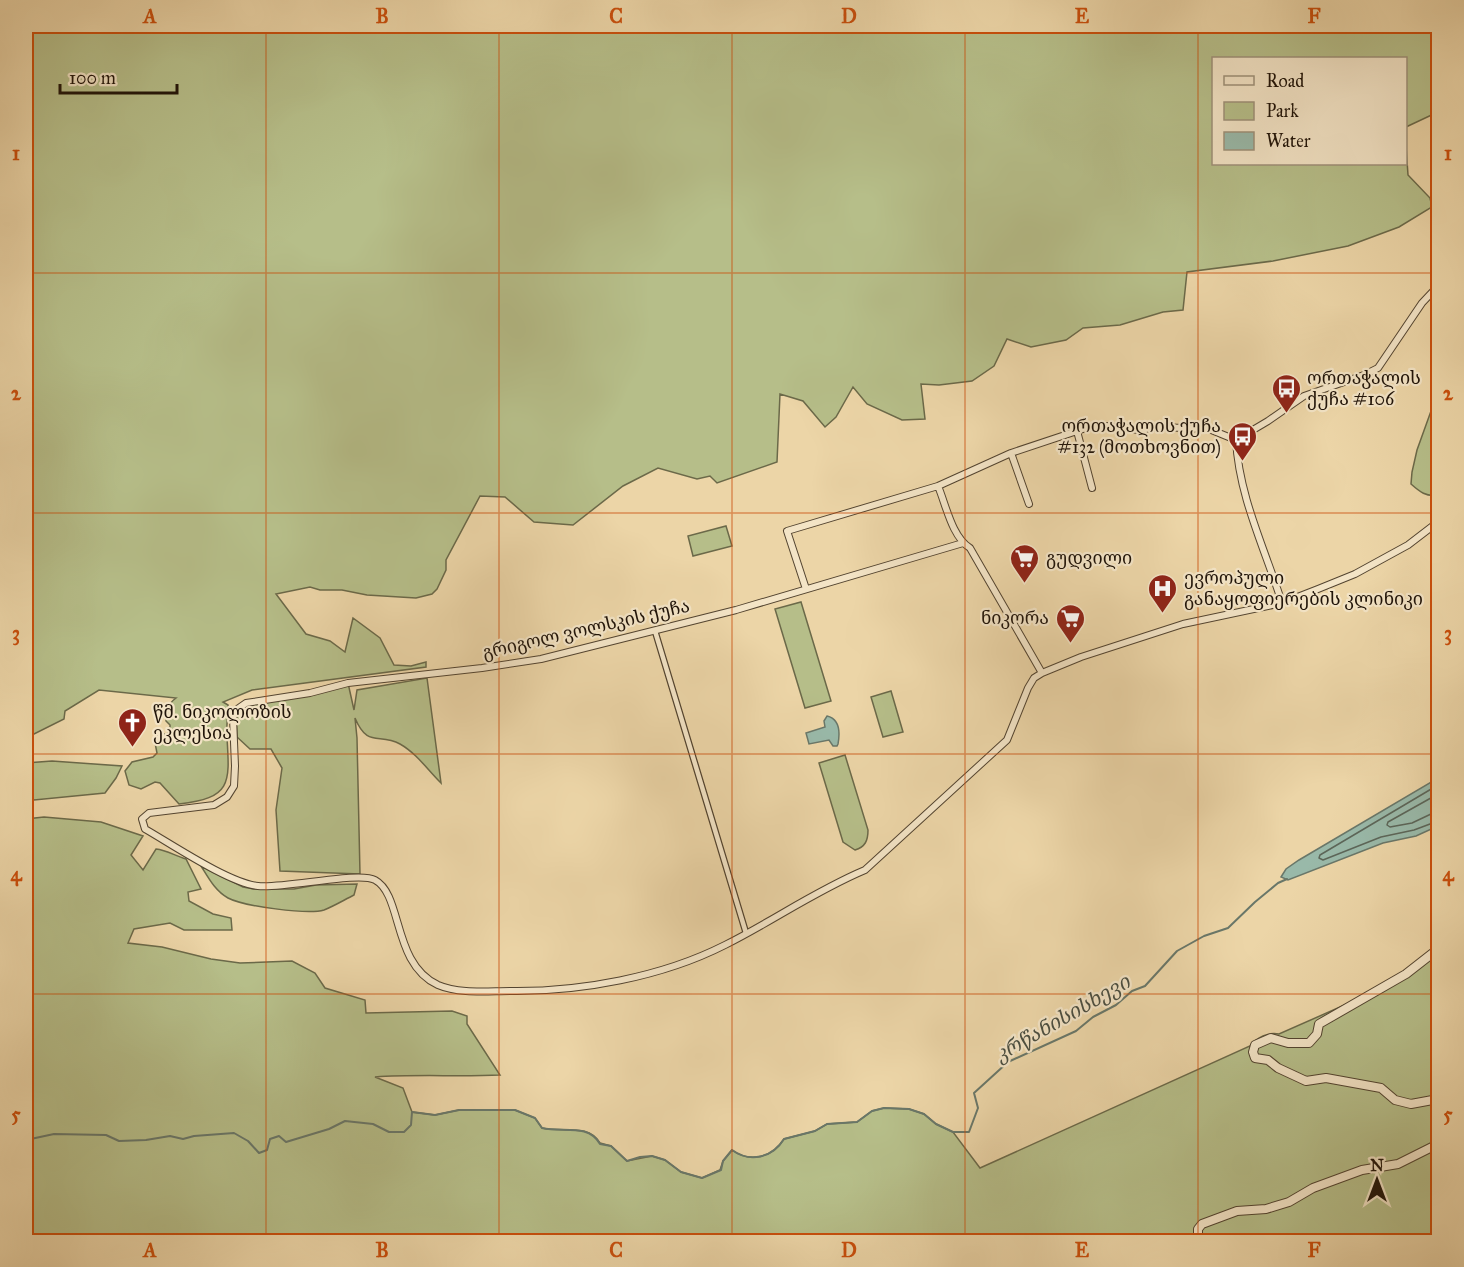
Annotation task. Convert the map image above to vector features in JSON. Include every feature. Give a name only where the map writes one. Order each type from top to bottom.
[{"type":"street","points":[[1236,440],[1304,396],[1378,368],[1422,303],[1438,286]]},
{"type":"street","points":[[806,589],[787,531],[938,486],[1011,453],[1086,428],[1106,426],[1139,430],[1209,429],[1236,440]]},
{"type":"street","points":[[1077,431],[1092,488]]},
{"type":"street","points":[[1236,440],[1237,458],[1254,526],[1282,603]]},
{"type":"street","points":[[1011,453],[1029,504]]},
{"type":"street","points":[[938,486],[963,543],[970,548],[1042,673]]},
{"type":"street","points":[[655,631],[746,933],[836,882],[865,870],[1007,740],[1028,688],[1034,678],[1042,673],[1081,657],[1183,624],[1282,603],[1355,574],[1416,540],[1438,522]]},
{"type":"street","name":"გრიგოლ ვოლსკის ქუჩა","points":[[746,933],[724,946],[672,967],[604,983],[540,992],[456,989],[437,985],[413,966],[385,889],[375,880],[363,876],[295,885],[257,886],[233,879],[145,829],[142,819],[149,813],[214,805],[227,797],[234,786],[233,718],[236,710],[246,703],[310,693],[348,683],[482,668],[541,658],[655,631],[963,543]]},
{"type":"street","points":[[1438,949],[1406,974],[1319,1024],[1317,1034],[1309,1043],[1288,1043],[1271,1038],[1256,1046],[1253,1052],[1255,1058],[1268,1060],[1278,1068],[1306,1081],[1326,1078],[1381,1088],[1395,1100],[1411,1104],[1438,1099]]},
{"type":"street","points":[[1204,1242],[1197,1237],[1198,1229],[1202,1224],[1237,1211],[1266,1209],[1289,1202],[1313,1188],[1362,1170],[1398,1164],[1438,1144]]},
{"type":"green space","points":[[26,26],[1430,26],[1438,90],[1438,112],[1407,127],[1407,57],[1212,57],[1212,165],[1407,165],[1407,160],[1408,175],[1430,198],[1432,207],[1399,227],[1348,246],[1273,261],[1187,272],[1183,310],[1163,312],[1120,325],[1083,328],[1066,340],[1031,347],[1007,339],[994,366],[972,381],[939,385],[921,384],[925,419],[902,420],[867,404],[853,387],[836,417],[825,427],[803,401],[780,394],[777,462],[717,483],[710,476],[697,479],[658,468],[623,486],[573,525],[534,522],[505,497],[480,496],[446,560],[446,570],[432,594],[416,598],[367,595],[310,587],[276,594],[306,634],[330,641],[345,652],[353,618],[380,638],[394,665],[411,666],[426,662],[426,667],[252,690],[223,702],[228,705],[227,778],[218,793],[209,798],[179,804],[160,783],[155,782],[141,789],[129,785],[125,771],[132,762],[153,757],[157,753],[156,737],[167,734],[170,730],[166,714],[169,705],[176,698],[99,690],[65,711],[64,719],[26,738]]},
{"type":"green space","points":[[1438,400],[1438,495],[1427,495],[1411,484],[1412,472],[1431,411]]},
{"type":"green space","points":[[726,526],[732,546],[693,556],[688,536]]},
{"type":"green space","points":[[801,602],[831,701],[805,708],[775,609]]},
{"type":"green space","points":[[427,678],[441,783],[406,748],[393,741],[369,737],[360,728],[355,718],[360,874],[280,871],[276,810],[282,768],[271,749],[250,749],[237,737],[236,710],[271,698],[348,683],[354,710],[357,690]]},
{"type":"green space","points":[[891,691],[903,732],[883,737],[871,697]]},
{"type":"green space","points":[[845,755],[868,830],[865,843],[855,850],[843,842],[819,763]]},
{"type":"green space","points":[[52,761],[122,766],[105,793],[34,800],[26,790],[26,763]]},
{"type":"green space","points":[[44,817],[101,822],[143,836],[131,855],[143,870],[156,849],[186,859],[201,889],[188,892],[189,901],[213,914],[231,918],[232,930],[184,930],[170,923],[134,929],[128,943],[162,947],[211,959],[240,963],[292,961],[315,973],[325,988],[365,1000],[366,1013],[452,1011],[467,1016],[467,1024],[500,1075],[375,1077],[403,1088],[412,1112],[435,1115],[459,1110],[515,1110],[535,1118],[542,1128],[589,1133],[600,1143],[611,1146],[627,1161],[652,1156],[665,1160],[681,1172],[702,1178],[720,1170],[723,1161],[732,1150],[746,1156],[760,1156],[773,1151],[784,1139],[815,1131],[827,1124],[857,1122],[872,1111],[884,1108],[909,1109],[924,1114],[936,1124],[953,1132],[980,1168],[1250,1046],[1263,1036],[1279,1034],[1365,996],[1415,965],[1438,944],[1438,1241],[26,1241],[26,819]]},
{"type":"green space","points":[[201,866],[243,887],[254,889],[294,889],[316,885],[357,884],[354,895],[324,910],[276,909],[228,898],[216,888]]},
{"type":"water","points":[[827,716],[837,723],[839,735],[837,746],[833,746],[829,740],[809,744],[806,733],[825,727],[824,721]]},
{"type":"water","points":[[1438,778],[1438,826],[1416,836],[1383,843],[1288,880],[1281,877],[1286,869],[1299,860]]},
{"type":"waterway","name":"კრწანისისხევი","points":[[26,1140],[54,1134],[106,1135],[119,1141],[170,1136],[183,1139],[234,1133],[248,1141],[259,1153],[267,1150],[270,1139],[279,1136],[286,1142],[329,1129],[345,1121],[373,1124],[389,1132],[404,1132],[411,1125],[412,1112],[435,1115],[459,1110],[515,1110],[535,1118],[542,1128],[589,1133],[600,1144],[611,1146],[627,1161],[652,1156],[665,1160],[681,1172],[702,1178],[721,1170],[723,1161],[732,1150],[746,1156],[760,1156],[773,1151],[784,1139],[815,1131],[827,1124],[857,1122],[872,1111],[884,1108],[909,1109],[924,1114],[936,1124],[953,1132],[969,1132],[978,1108],[974,1093],[1008,1062],[1076,1031],[1093,1017],[1116,1005],[1132,991],[1145,986],[1177,951],[1204,936],[1228,928],[1255,902],[1278,883],[1287,879]]},
{"type":"place","name":"ორთაჭალის ქუჩა #106","points":[[1286,414]]},
{"type":"place","name":"ორთაჭალის ქუჩა #132 (მოთხოვნით)","points":[[1242,462]]},
{"type":"place","name":"გუდვილი","points":[[1025,584]]},
{"type":"place","name":"ევროპული განაყოფიერების კლინიკი","points":[[1163,614]]},
{"type":"place","name":"ნიკორა","points":[[1070,644]]},
{"type":"place","name":"წმ. ნიკოლოზის ეკლესია","points":[[132,748]]}]
